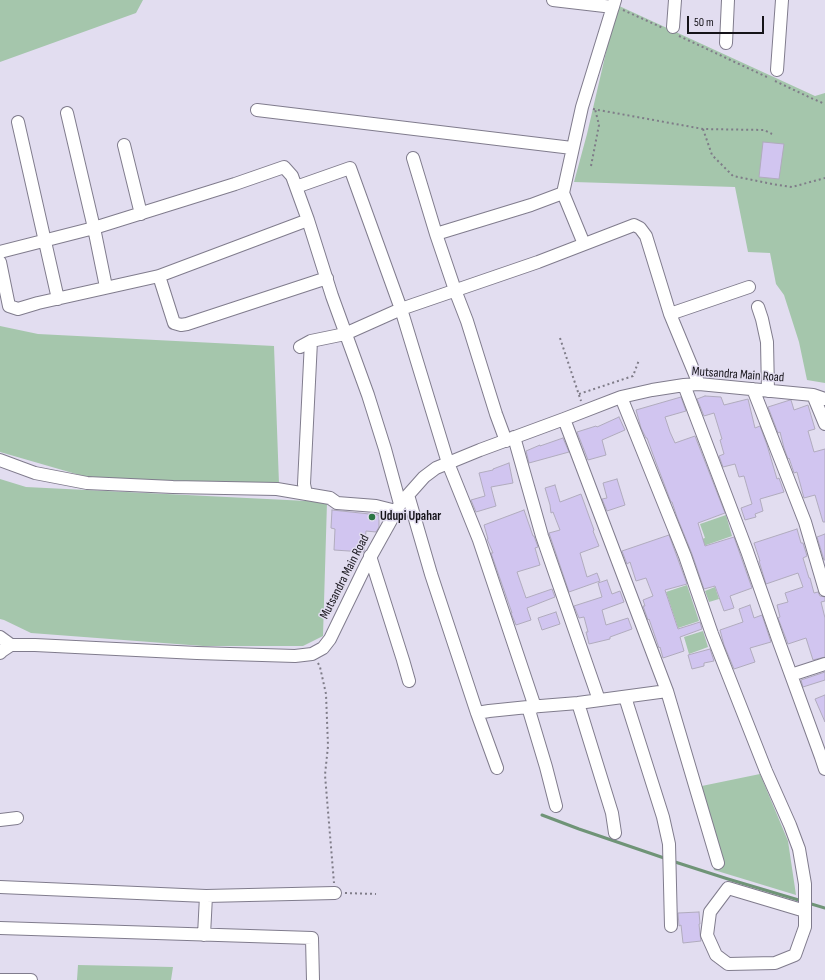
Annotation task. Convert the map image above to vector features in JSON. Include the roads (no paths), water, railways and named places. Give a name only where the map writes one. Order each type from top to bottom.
[{"type":"street","points":[[553,0],[614,3],[582,106],[563,193],[584,244]]},
{"type":"street","points":[[672,30],[675,0]]},
{"type":"street","points":[[726,43],[728,0]]},
{"type":"street","points":[[777,70],[782,0]]},
{"type":"street","points":[[258,110],[572,148]]},
{"type":"street","points":[[67,113],[106,287]]},
{"type":"street","points":[[18,122],[58,299]]},
{"type":"street","points":[[124,145],[141,214]]},
{"type":"street","points":[[413,158],[436,234],[467,321],[496,414],[510,439],[599,700]]},
{"type":"street","points":[[0,252],[94,228],[141,214],[284,167],[292,176],[308,220],[345,334],[368,395],[401,503],[430,574],[497,768]]},
{"type":"street","points":[[296,187],[350,168],[401,308],[448,463],[479,540],[531,707],[556,806]]},
{"type":"street","points":[[436,234],[524,207],[563,193]]},
{"type":"street","points":[[0,262],[9,306],[18,309],[106,287],[159,276],[308,220]]},
{"type":"street","points":[[300,347],[311,341],[345,334],[401,308],[538,262],[634,225],[640,228],[646,236],[670,314],[699,384]]},
{"type":"street","points":[[159,276],[174,323],[181,325],[327,278]]},
{"type":"street","points":[[670,314],[749,287]]},
{"type":"street","points":[[758,306],[767,342],[768,391]]},
{"type":"street","points":[[306,494],[304,484],[311,341]]},
{"type":"street","name":"Mutsandra Main Road","points":[[10,646],[35,645],[295,656],[312,654],[323,648],[330,639],[370,556],[401,503],[424,477],[436,468],[480,450],[621,398],[652,390],[699,384],[813,395],[825,399]]},
{"type":"street","points":[[684,385],[742,537],[791,675],[822,756],[825,769]]},
{"type":"street","points":[[753,389],[805,522],[825,590]]},
{"type":"street","points":[[813,395],[825,424]]},
{"type":"street","points":[[621,398],[685,556],[712,634],[766,771],[790,825],[799,849],[805,884],[805,927],[795,955],[775,963],[728,964],[716,955],[707,935],[710,912],[728,888],[804,911]]},
{"type":"street","points":[[564,419],[667,691],[718,863]]},
{"type":"street","points":[[0,460],[35,474],[87,483],[173,487],[277,489],[330,498],[337,503],[376,506],[401,503]]},
{"type":"street","points":[[370,556],[404,660],[409,681]]},
{"type":"street","points":[[0,638],[10,646],[0,654]]},
{"type":"street","points":[[791,675],[825,664]]},
{"type":"street","points":[[477,713],[578,703],[667,691]]},
{"type":"street","points":[[625,697],[663,817],[669,844],[671,926]]},
{"type":"street","points":[[578,703],[612,813],[615,833]]},
{"type":"street","points":[[0,820],[17,818]]},
{"type":"street","points":[[0,887],[206,896],[335,893]]},
{"type":"street","points":[[204,935],[206,896]]},
{"type":"street","points":[[0,928],[312,938],[313,980]]},
{"type":"street","points":[[0,980],[31,980]]},
{"type":"waterway","points":[[542,815],[667,859]]},
{"type":"waterway","points":[[672,861],[802,901]]},
{"type":"waterway","points":[[808,903],[825,908]]},
{"type":"place","name":"Udupi Upahar","points":[[372,517]]}]
